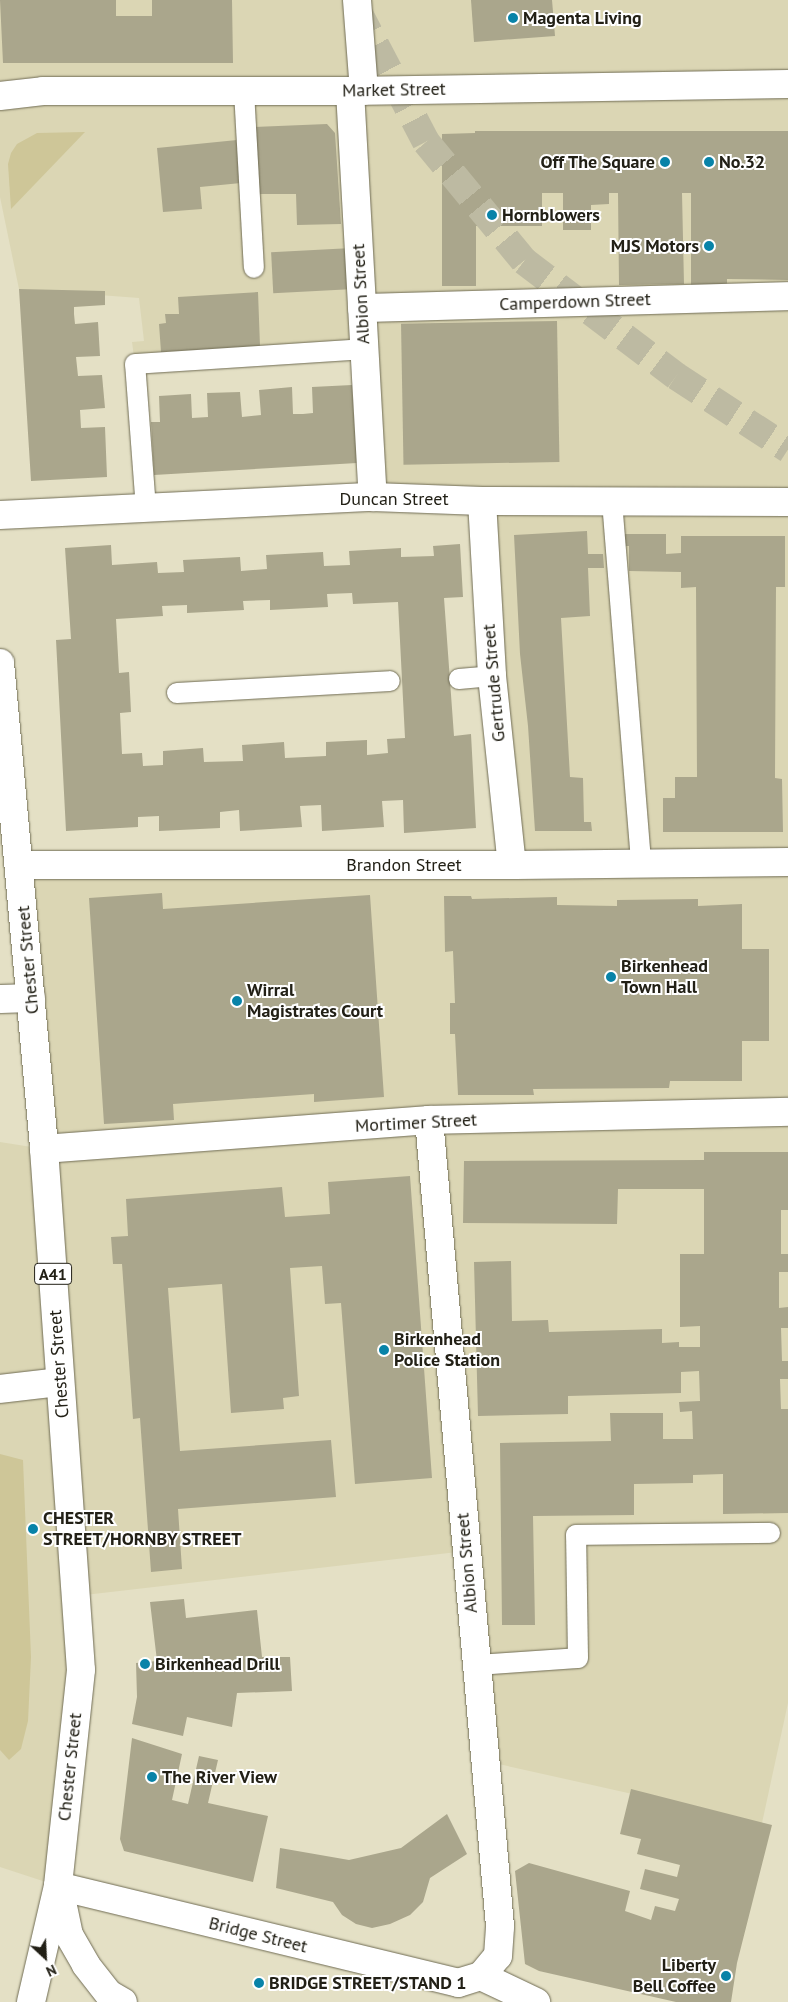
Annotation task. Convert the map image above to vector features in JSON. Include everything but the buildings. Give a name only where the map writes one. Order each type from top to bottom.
[{"type":"main road","name":"Albion Street","points":[[357,0],[362,308],[373,496]]},
{"type":"main road","name":"Market Street","points":[[0,96],[43,91],[357,91],[788,84]]},
{"type":"main road","name":"Camperdown Street","points":[[362,308],[788,296]]},
{"type":"main road","name":"Duncan Street","points":[[0,515],[373,496],[482,501],[788,502]]},
{"type":"main road","name":"Gertrude Street","points":[[482,501],[492,676],[512,865]]},
{"type":"main road","name":"Chester Street","points":[[0,662],[5,758],[20,865],[44,1149],[81,1670],[58,1886],[31,2002]]},
{"type":"main road","name":"Brandon Street","points":[[20,865],[512,865],[788,862]]},
{"type":"main road","points":[[0,999],[30,998]]},
{"type":"main road","name":"Mortimer Street","points":[[44,1149],[429,1120],[788,1112]]},
{"type":"main road","name":"Albion Street","points":[[429,1120],[500,1926],[498,1956],[469,1980]]},
{"type":"main road","points":[[0,1389],[60,1382]]},
{"type":"main road","points":[[58,1886],[69,1935],[86,1965],[109,1994],[122,2002]]},
{"type":"main road","name":"Bridge Street","points":[[58,1886],[469,1980],[536,2002]]},
{"type":"lane","points":[[244,91],[254,268]]},
{"type":"lane","points":[[146,509],[135,364],[364,349]]},
{"type":"lane","points":[[612,501],[641,863]]},
{"type":"lane","points":[[459,679],[492,676]]},
{"type":"lane","points":[[177,693],[390,681]]},
{"type":"lane","points":[[476,1665],[578,1658],[576,1535],[770,1533]]},
{"type":"shaded area","points":[[0,0],[788,0],[788,1703],[762,1823],[485,1761],[466,1551],[76,1596],[58,1886],[0,1867],[0,1142],[44,1149],[20,865],[507,865],[482,501],[373,497],[364,349],[135,364],[132,342],[144,341],[139,298],[19,289],[0,197]]},
{"type":"shaded area","points":[[85,132],[11,209],[8,164],[11,153],[17,144],[37,133]]},
{"type":"shaded area","points":[[0,1454],[23,1460],[31,1657],[28,1721],[21,1749],[9,1760],[0,1750]]},
{"type":"tunnel","points":[[356,8],[426,142],[524,261],[676,376],[788,449]]},
{"type":"place","name":"Magenta Living","points":[[513,18]]},
{"type":"place","name":"Off The Square","points":[[665,162]]},
{"type":"place","name":"No.32","points":[[709,162]]},
{"type":"place","name":"Hornblowers","points":[[492,215]]},
{"type":"place","name":"MJS Motors","points":[[709,246]]},
{"type":"place","name":"Birkenhead Town Hall","points":[[611,977]]},
{"type":"place","name":"Wirral Magistrates Court","points":[[237,1001]]},
{"type":"place","name":"Birkenhead Police Station","points":[[384,1350]]},
{"type":"place","name":"CHESTER STREET/HORNBY STREET","points":[[33,1529]]},
{"type":"place","name":"Birkenhead Drill","points":[[145,1664]]},
{"type":"place","name":"The River View","points":[[152,1777]]},
{"type":"place","name":"Liberty Bell Coffee","points":[[726,1976]]},
{"type":"place","name":"BRIDGE STREET/STAND 1","points":[[259,1983]]}]
